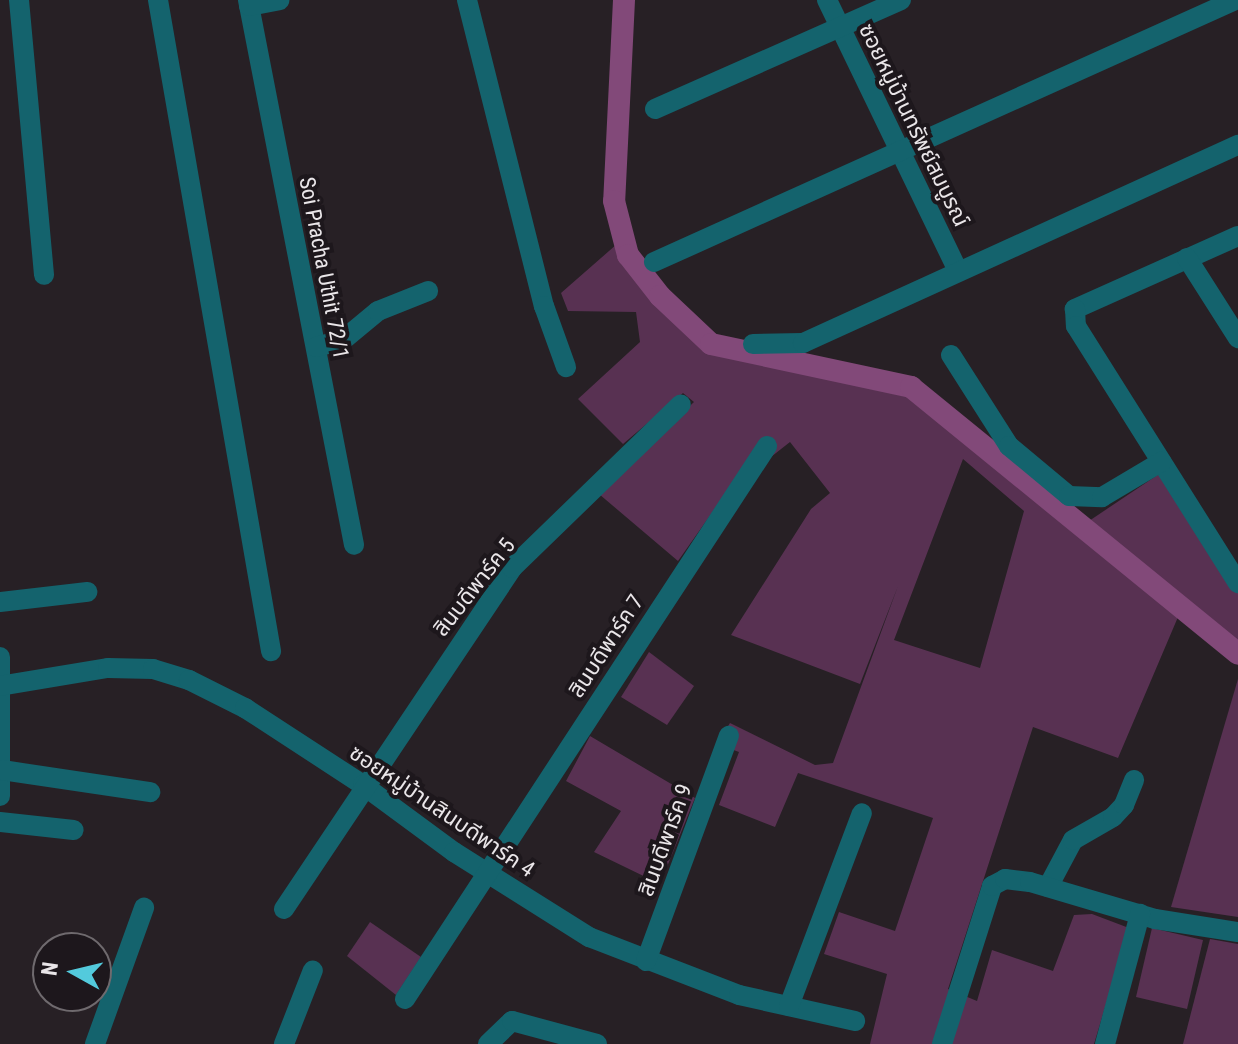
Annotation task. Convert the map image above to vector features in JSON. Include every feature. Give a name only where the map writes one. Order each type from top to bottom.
[{"type":"street","points":[[19,0],[44,275]]},
{"type":"street","points":[[158,0],[271,651]]},
{"type":"street","points":[[248,3],[279,0]]},
{"type":"street","points":[[467,0],[544,306],[566,367]]},
{"type":"street","name":"ซอยหมู่บ้านทรัพย์สมบูรณ์","points":[[827,0],[958,271]]},
{"type":"street","points":[[655,109],[901,0]]},
{"type":"street","points":[[654,262],[1235,0]]},
{"type":"street","name":"Soi Pracha Uthit 72/1","points":[[248,3],[354,545]]},
{"type":"street","points":[[753,344],[803,343],[1238,145]]},
{"type":"street","points":[[1238,236],[1075,309],[1076,326],[1238,583]]},
{"type":"street","points":[[1187,258],[1238,338]]},
{"type":"street","points":[[316,347],[343,340],[378,311],[428,291]]},
{"type":"street","points":[[951,355],[1009,446],[1069,496],[1102,497],[1161,462]]},
{"type":"street","name":"สินบดีพาร์ค 5","points":[[284,909],[363,785],[512,568],[681,404]]},
{"type":"street","name":"สินบดีพาร์ค 7","points":[[405,999],[767,446]]},
{"type":"street","points":[[0,602],[87,592]]},
{"type":"street","points":[[0,657],[0,796]]},
{"type":"street","name":"ซอยหมู่บ้านสินบดีพาร์ค 4","points":[[2,686],[108,668],[153,669],[245,708],[363,785],[489,874],[589,937],[739,995],[855,1021]]},
{"type":"street","name":"สินบดีพาร์ค 9","points":[[646,961],[729,736]]},
{"type":"street","points":[[2,770],[150,792]]},
{"type":"street","points":[[1048,887],[1073,840],[1113,817],[1124,805],[1134,780]]},
{"type":"street","points":[[789,1006],[862,813]]},
{"type":"street","points":[[0,822],[74,830]]},
{"type":"street","points":[[942,1044],[992,886],[1005,879],[1048,887],[1140,914],[1238,932]]},
{"type":"street","points":[[95,1044],[144,908]]},
{"type":"street","points":[[1105,1044],[1140,914]]},
{"type":"street","points":[[284,1044],[313,970]]},
{"type":"street","points":[[488,1044],[512,1021],[597,1044]]},
{"type":"shaded area","points":[[617,244],[637,278],[672,318],[708,349],[905,390],[1078,527],[1178,617],[1118,758],[1033,727],[948,989],[977,1001],[992,950],[1053,971],[1074,915],[1092,914],[1129,928],[1094,1044],[870,1044],[887,974],[824,954],[839,912],[895,931],[933,818],[798,773],[775,827],[719,805],[739,752],[717,744],[730,723],[815,765],[833,763],[898,586],[860,684],[731,635],[811,509],[830,493],[790,442],[762,464],[752,456],[678,561],[599,494],[694,402],[683,393],[623,444],[578,399],[640,342],[636,312],[568,311],[561,293]],"holes":[[[963,459],[1024,511],[980,668],[894,640]]]},
{"type":"shaded area","points":[[1162,472],[1238,593],[1238,648],[1086,523]]},
{"type":"shaded area","points":[[649,652],[694,686],[667,725],[621,697]]},
{"type":"shaded area","points":[[1238,679],[1238,917],[1171,907]]},
{"type":"shaded area","points":[[590,736],[695,798],[660,884],[594,852],[621,811],[566,781]]},
{"type":"shaded area","points":[[370,922],[421,957],[396,995],[347,956]]},
{"type":"shaded area","points":[[1152,928],[1203,940],[1187,1009],[1136,997]]},
{"type":"shaded area","points":[[1210,939],[1238,944],[1238,1044],[1183,1044]]},
{"type":"waterway","points":[[624,0],[614,201],[628,255],[660,296],[711,344],[911,387],[1238,654]]}]
